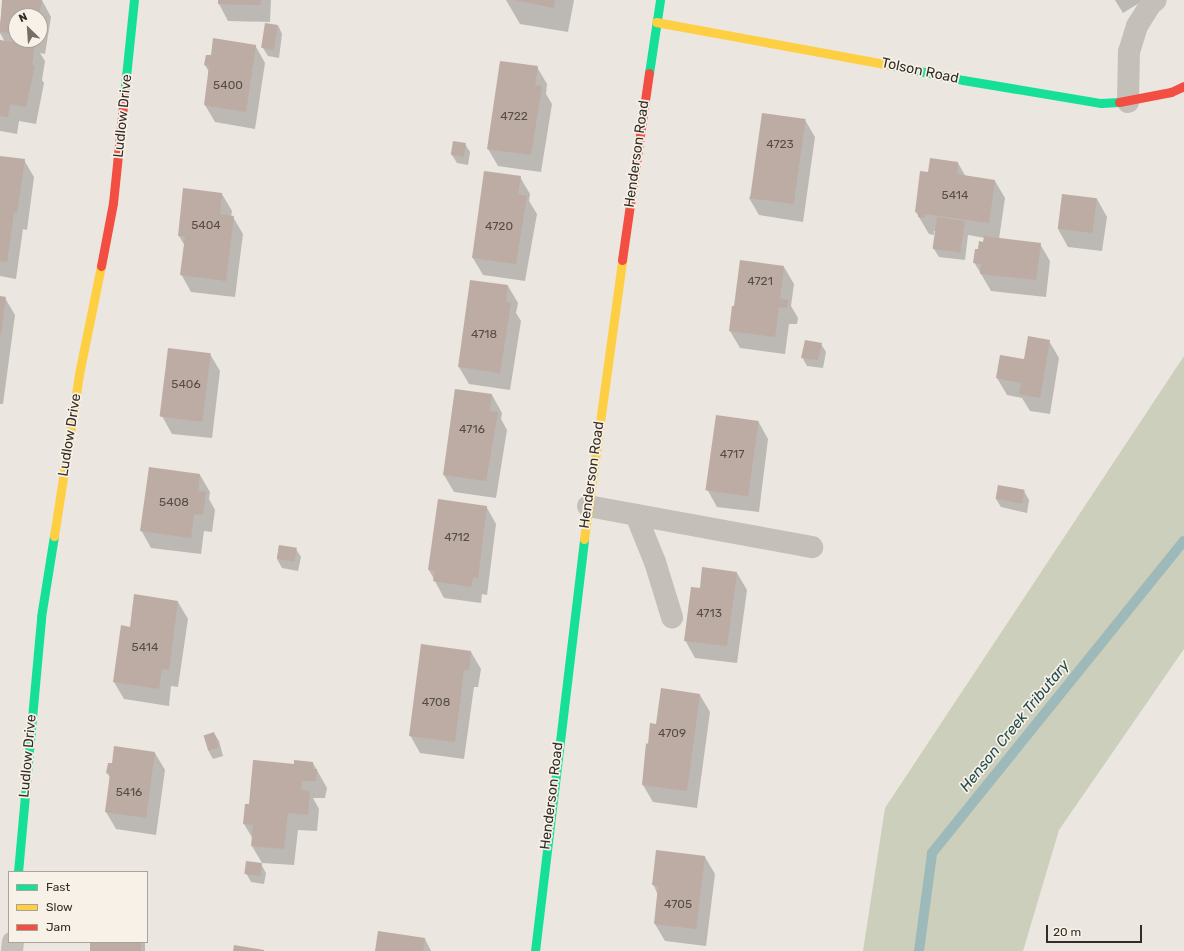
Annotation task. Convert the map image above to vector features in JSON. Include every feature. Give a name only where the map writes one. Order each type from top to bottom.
[{"type":"street","name":"Ludlow Drive","points":[[18,871],[40,617],[80,369],[113,203],[134,0]]},
{"type":"street","name":"Henderson Road","points":[[535,951],[573,619],[660,0]]},
{"type":"street","points":[[1128,102],[1129,52],[1137,26],[1156,0]]},
{"type":"street","name":"Tolson Road","points":[[656,22],[832,53],[986,84],[1101,103],[1128,102],[1171,92],[1184,86]]},
{"type":"street","points":[[588,506],[812,547]]},
{"type":"street","points":[[636,515],[655,562],[672,617]]},
{"type":"green space","points":[[1184,356],[1184,649],[1059,830],[1023,951],[863,951],[885,808]]},
{"type":"building","points":[[2,0],[42,0],[40,8],[8,8],[8,33],[0,32]]},
{"type":"building","points":[[218,0],[261,0],[261,5],[218,4]]},
{"type":"building","points":[[514,0],[555,0],[554,8]]},
{"type":"building","points":[[265,23],[278,25],[274,50],[261,48]]},
{"type":"building","points":[[213,38],[256,45],[246,112],[204,105],[209,66],[204,65],[206,55],[211,55]]},
{"type":"building","points":[[0,40],[8,41],[8,48],[34,48],[32,65],[35,65],[26,107],[10,104],[8,117],[0,116]]},
{"type":"building","points":[[500,61],[538,66],[535,85],[542,86],[531,155],[487,149]]},
{"type":"building","points":[[762,113],[806,119],[794,204],[750,198]]},
{"type":"building","points":[[453,141],[466,143],[464,157],[451,155]]},
{"type":"building","points":[[0,156],[25,159],[17,213],[14,212],[7,262],[0,261]]},
{"type":"building","points":[[930,158],[958,162],[957,174],[995,180],[989,223],[925,214],[924,218],[918,217],[918,213],[915,212],[920,171],[928,172]]},
{"type":"building","points":[[484,171],[521,176],[518,194],[527,196],[516,264],[472,258]]},
{"type":"building","points":[[183,188],[222,193],[220,214],[234,216],[226,281],[180,275],[185,236],[178,236]]},
{"type":"building","points":[[1062,194],[1097,198],[1092,233],[1058,229]]},
{"type":"building","points":[[937,217],[965,221],[960,253],[933,249]]},
{"type":"building","points":[[984,236],[1041,243],[1036,280],[980,274],[981,264],[973,263],[975,249],[978,249],[979,241],[983,242]]},
{"type":"building","points":[[740,260],[784,266],[780,299],[788,300],[787,308],[779,307],[775,337],[729,331]]},
{"type":"building","points":[[470,280],[508,285],[506,302],[511,303],[500,373],[458,367]]},
{"type":"building","points":[[0,296],[6,297],[1,334],[0,334]]},
{"type":"building","points":[[1028,336],[1050,340],[1040,398],[1019,394],[1021,383],[996,378],[1000,355],[1024,359]]},
{"type":"building","points":[[805,340],[822,343],[818,360],[801,358]]},
{"type":"building","points":[[168,348],[211,353],[202,422],[160,416]]},
{"type":"building","points":[[455,389],[492,394],[490,411],[498,412],[486,481],[443,475]]},
{"type":"building","points":[[716,415],[759,421],[748,496],[705,490]]},
{"type":"building","points":[[149,467],[200,474],[198,491],[206,492],[203,515],[194,514],[191,538],[140,531]]},
{"type":"building","points":[[998,485],[1025,490],[1022,503],[996,499]]},
{"type":"building","points":[[438,499],[487,506],[478,578],[473,577],[471,587],[433,581],[435,571],[428,570]]},
{"type":"building","points":[[279,545],[297,548],[295,562],[277,559]]},
{"type":"building","points":[[702,567],[737,572],[727,646],[684,641],[691,587],[700,588]]},
{"type":"building","points":[[134,594],[178,601],[169,670],[162,669],[159,689],[113,682],[121,625],[130,627]]},
{"type":"building","points":[[421,644],[471,651],[469,670],[464,670],[455,742],[409,736]]},
{"type":"building","points":[[661,688],[700,694],[687,791],[642,785],[646,743],[648,744],[650,723],[656,724]]},
{"type":"building","points":[[214,732],[219,747],[208,751],[204,735]]},
{"type":"building","points":[[114,746],[155,752],[146,818],[105,812],[110,774],[106,773],[108,763],[112,763]]},
{"type":"building","points":[[253,760],[294,764],[294,760],[313,762],[313,769],[317,769],[316,781],[302,781],[301,790],[310,791],[308,815],[288,813],[284,849],[251,846],[253,825],[243,824],[245,804],[249,804]]},
{"type":"building","points":[[656,850],[705,856],[696,929],[654,924],[658,886],[652,885]]},
{"type":"building","points":[[246,861],[262,863],[260,876],[244,874]]},
{"type":"building","points":[[378,931],[425,938],[423,951],[375,951]]},
{"type":"building","points":[[90,943],[141,943],[141,951],[90,951]]},
{"type":"building","points":[[234,945],[264,950],[264,951],[233,951]]},
{"type":"waterway","name":"Henson Creek Tributary","points":[[919,951],[932,853],[1184,541]]},
{"type":"traffic: fast","points":[[124,96],[134,0]]},
{"type":"traffic: fast","points":[[649,73],[660,0]]},
{"type":"traffic: fast","points":[[890,65],[963,80],[1101,103],[1119,102]]},
{"type":"traffic: fast","points":[[18,871],[41,617],[54,536]]},
{"type":"traffic: fast","points":[[535,951],[584,539]]},
{"type":"traffic: slow","points":[[656,22],[890,65]]},
{"type":"traffic: slow","points":[[584,539],[622,260]]},
{"type":"traffic: slow","points":[[54,536],[80,369],[101,266]]},
{"type":"traffic: jam","points":[[622,260],[649,73]]},
{"type":"traffic: jam","points":[[1119,102],[1171,92],[1184,86]]},
{"type":"traffic: jam","points":[[101,266],[113,203],[124,96]]}]
